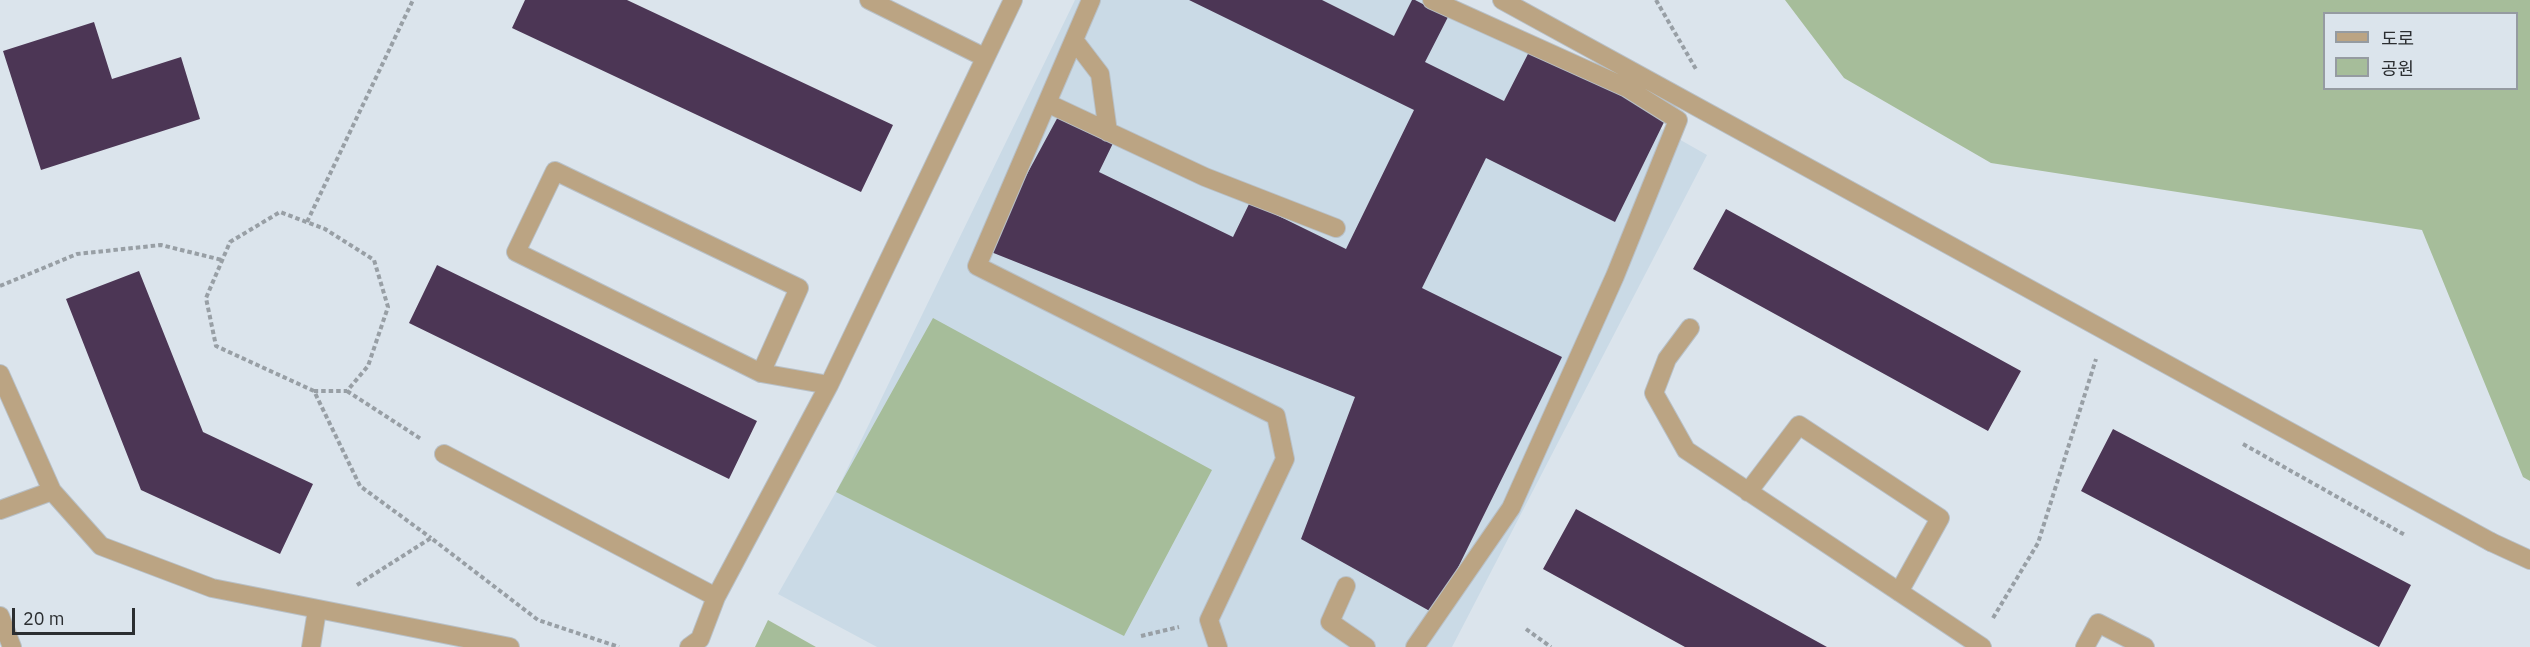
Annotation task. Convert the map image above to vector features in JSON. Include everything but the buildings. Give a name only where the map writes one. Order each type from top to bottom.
[{"type":"street","points":[[689,647],[700,639],[716,597],[829,385],[1013,0]]},
{"type":"street","points":[[1091,0],[977,266],[1275,416],[1285,459],[1209,620],[1218,647]]},
{"type":"street","points":[[1415,647],[1511,508],[1615,276],[1678,120],[1627,88],[1432,0]]},
{"type":"street","points":[[1502,0],[2491,542],[2530,560]]},
{"type":"street","points":[[874,1],[984,57]]},
{"type":"street","points":[[1074,40],[1100,74],[1108,132]]},
{"type":"street","points":[[1047,103],[1205,177],[1336,228]]},
{"type":"street","points":[[760,373],[799,288],[555,171],[516,252],[760,373],[829,385]]},
{"type":"street","points":[[1690,328],[1667,359],[1654,393],[1686,450],[1978,646]]},
{"type":"street","points":[[0,374],[52,491],[101,546],[212,588],[510,647]]},
{"type":"street","points":[[1748,492],[1798,425],[1940,518],[1899,592]]},
{"type":"street","points":[[444,454],[716,597]]},
{"type":"street","points":[[0,510],[52,491]]},
{"type":"street","points":[[1346,586],[1330,622],[1366,647]]},
{"type":"street","points":[[311,647],[317,610]]},
{"type":"street","points":[[0,616],[12,647]]},
{"type":"street","points":[[2085,647],[2098,623],[2145,647]]},
{"type":"path","points":[[307,222],[413,0]]},
{"type":"path","points":[[1656,0],[1698,72]]},
{"type":"path","points":[[347,390],[368,366],[388,307],[374,260],[326,229],[280,212],[230,242],[206,298],[216,346],[314,392],[347,390],[444,454]]},
{"type":"path","points":[[0,286],[77,254],[161,244],[222,260]]},
{"type":"path","points":[[1978,646],[2038,543],[2104,330]]},
{"type":"path","points":[[2095,362],[2105,367]]},
{"type":"path","points":[[314,392],[360,486],[538,620],[619,647]]},
{"type":"path","points":[[2240,442],[2405,535]]},
{"type":"path","points":[[317,610],[431,538]]},
{"type":"path","points":[[1141,636],[1209,620]]},
{"type":"path","points":[[1526,629],[1551,647]]},
{"type":"shaded area","points":[[1075,0],[1433,0],[1707,155],[1452,647],[877,647],[778,594],[836,492]]},
{"type":"green space","points":[[1785,0],[2530,0],[2530,481],[2523,477],[2422,230],[1991,163],[1844,78]]},
{"type":"green space","points":[[933,318],[1212,470],[1124,636],[836,492]]},
{"type":"green space","points":[[768,620],[816,647],[755,647]]}]
